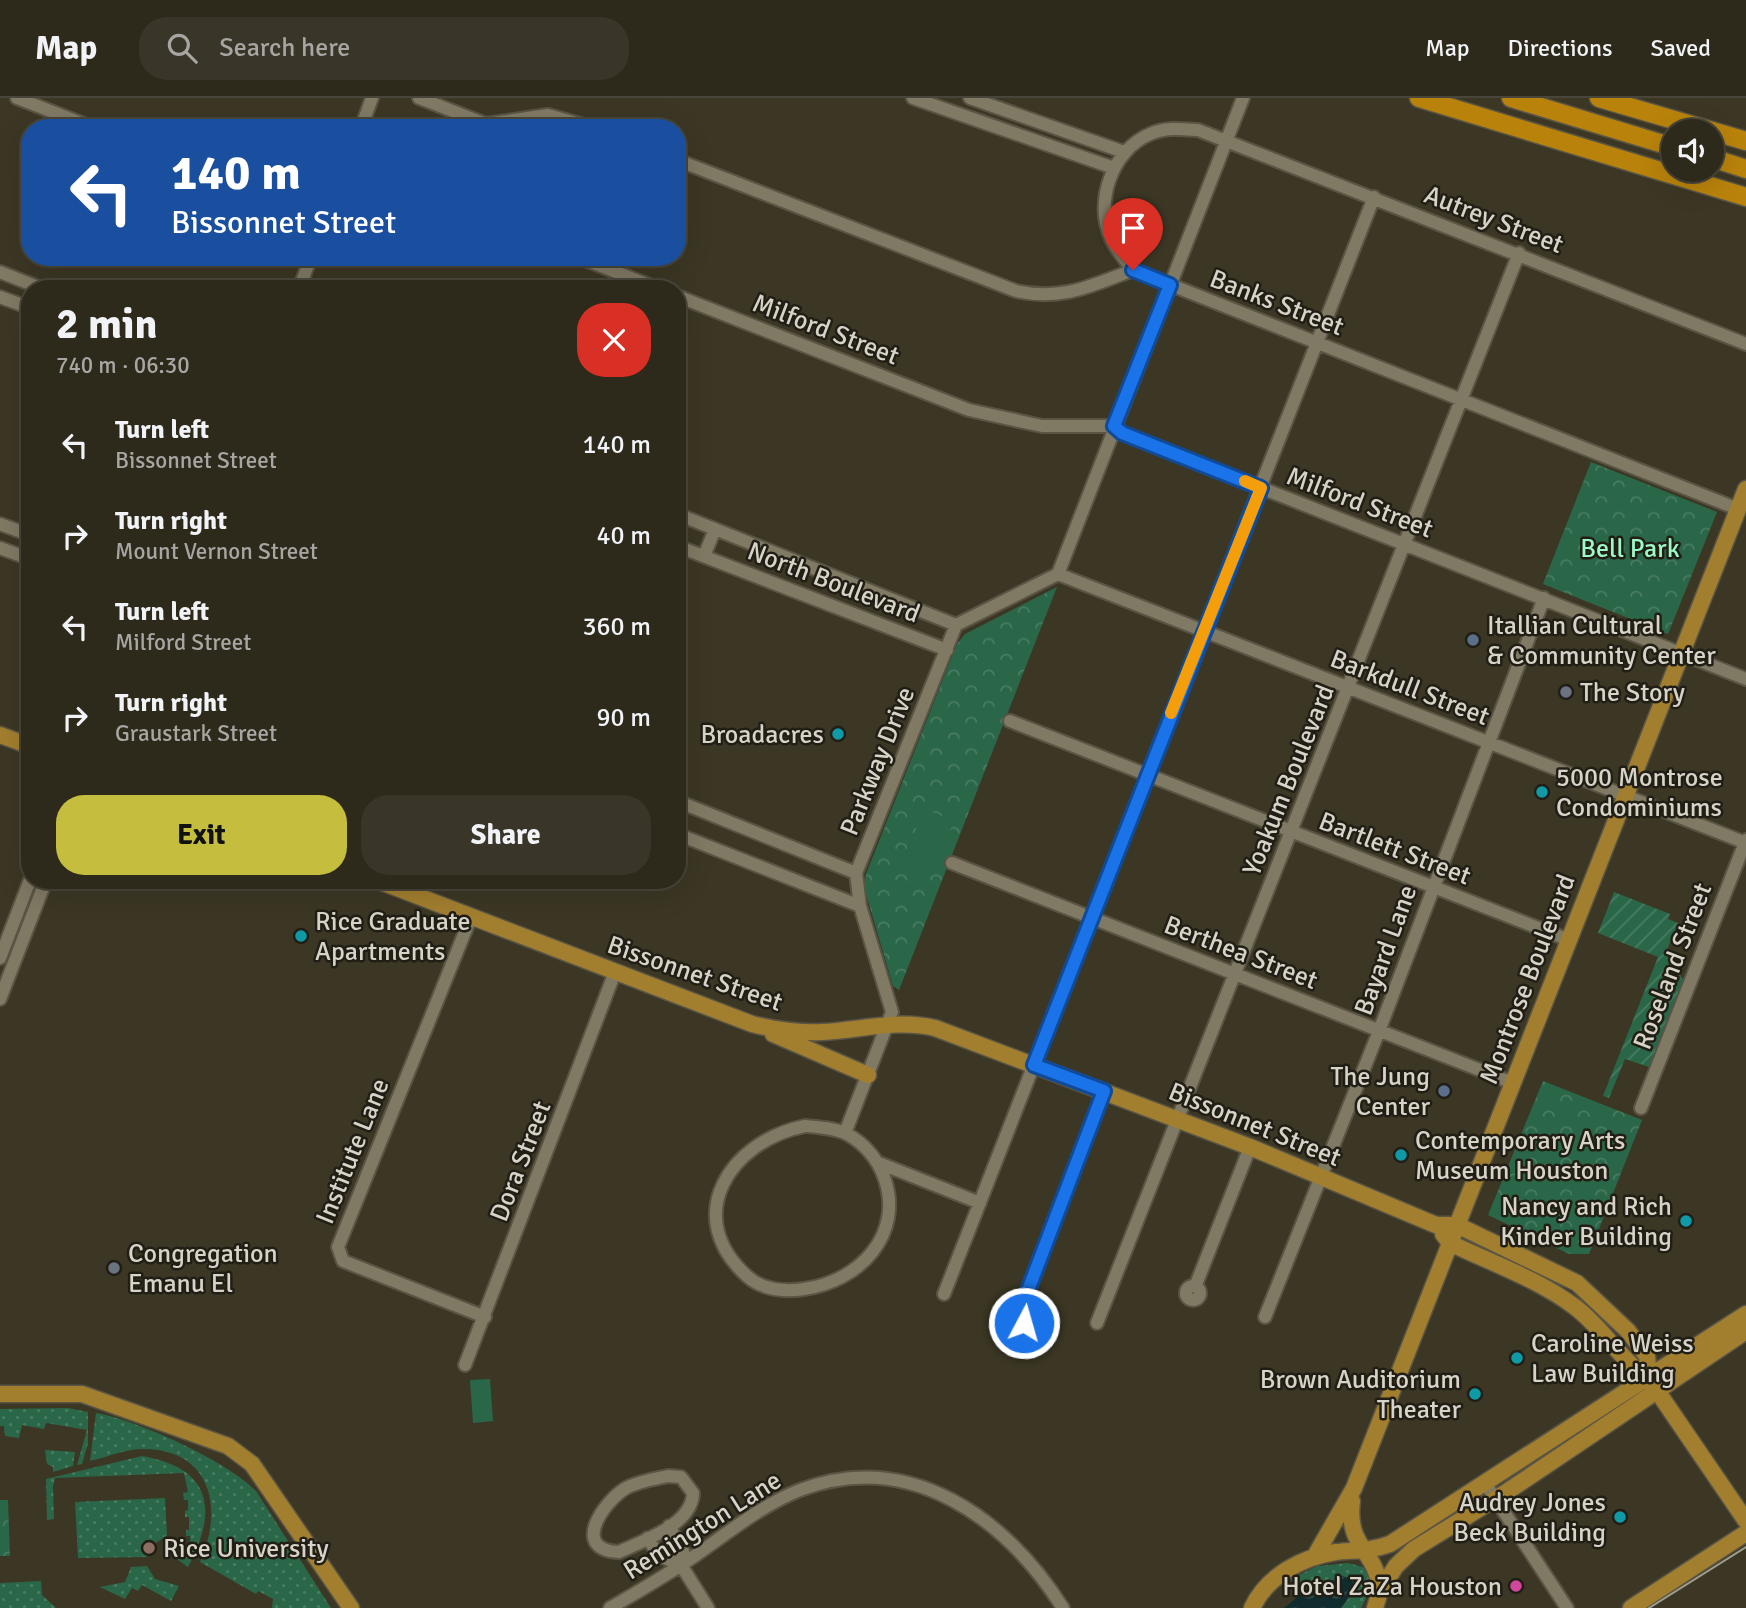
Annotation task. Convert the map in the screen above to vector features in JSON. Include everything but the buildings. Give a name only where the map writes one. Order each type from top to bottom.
[{"type":"highway","points":[[1419,98],[1746,197]]},
{"type":"highway","points":[[1511,98],[1661,143]]},
{"type":"highway","points":[[1600,98],[1746,141]]},
{"type":"highway","points":[[1724,162],[1746,169]]},
{"type":"main road","name":"Montrose Boulevard","points":[[1315,1556],[1353,1488],[1746,489]]},
{"type":"main road","points":[[0,735],[21,743]]},
{"type":"main road","name":"Bissonnet Street","points":[[399,889],[752,1024],[789,1032],[823,1032],[912,1023],[935,1028],[1250,1147],[1436,1225],[1457,1225],[1538,1261],[1577,1283],[1628,1331],[1647,1356],[1653,1384]]},
{"type":"main road","points":[[752,1024],[867,1075]]},
{"type":"main road","name":"Bissonnet Street","points":[[1436,1225],[1450,1242],[1573,1305],[1613,1343],[1630,1366],[1653,1384]]},
{"type":"main road","points":[[1375,1608],[1380,1591],[1396,1566],[1414,1549],[1495,1499],[1746,1314]]},
{"type":"main road","points":[[1252,1608],[1275,1578],[1315,1556],[1363,1552],[1390,1544],[1485,1483],[1746,1331]]},
{"type":"main road","points":[[1653,1384],[1746,1521]]},
{"type":"main road","points":[[0,1394],[82,1394],[228,1446],[252,1464],[351,1608]]},
{"type":"main road","name":"Montrose Boulevard","points":[[1353,1488],[1351,1530],[1376,1571],[1380,1591]]},
{"type":"main road","points":[[1631,1608],[1746,1533]]},
{"type":"street","points":[[17,98],[71,119]]},
{"type":"street","points":[[364,119],[372,98]]},
{"type":"street","points":[[419,98],[470,119]]},
{"type":"street","points":[[913,98],[1114,168]]},
{"type":"street","points":[[686,163],[1016,291],[1041,296],[1068,294],[1133,270],[1111,239],[1105,211],[1108,184],[1124,152],[970,98]]},
{"type":"street","points":[[956,625],[1058,574],[1243,98]]},
{"type":"street","points":[[526,119],[548,115],[562,119]]},
{"type":"street","name":"Autrey Street","points":[[1124,152],[1150,134],[1171,128],[1198,130],[1519,253],[1746,344]]},
{"type":"street","points":[[944,1294],[1374,197]]},
{"type":"street","name":"Yoakum Boulevard","points":[[1097,1323],[1519,253]]},
{"type":"street","points":[[601,266],[636,280]]},
{"type":"street","name":"Banks Street","points":[[1133,270],[1738,509]]},
{"type":"street","points":[[0,272],[21,280]]},
{"type":"street","points":[[0,296],[21,304]]},
{"type":"street","name":"Milford Street","points":[[686,300],[969,410],[1042,426],[1114,426],[1122,433],[1746,679]]},
{"type":"street","name":"North Boulevard","points":[[686,518],[956,625]]},
{"type":"street","points":[[0,524],[21,532]]},
{"type":"street","name":"North Boulevard","points":[[704,556],[715,529]]},
{"type":"street","points":[[0,548],[21,556]]},
{"type":"street","name":"North Boulevard","points":[[686,549],[947,650]]},
{"type":"street","name":"Barkdull Street","points":[[1058,574],[1746,842]]},
{"type":"street","name":"Bayard Lane","points":[[1265,1317],[1379,1031],[1544,598]]},
{"type":"street","name":"Parkway Drive","points":[[887,1025],[892,1012],[860,906],[856,873],[956,625]]},
{"type":"street","name":"Bartlett Street","points":[[1010,721],[1569,940]]},
{"type":"street","points":[[686,805],[856,873]]},
{"type":"street","points":[[686,838],[860,906]]},
{"type":"street","name":"Roseland Street","points":[[1641,1108],[1746,842]]},
{"type":"street","name":"Berthea Street","points":[[952,863],[1513,1083]]},
{"type":"street","points":[[0,958],[27,889]]},
{"type":"street","points":[[0,999],[43,889]]},
{"type":"street","name":"Institute Lane","points":[[471,917],[338,1247],[344,1261],[485,1317]]},
{"type":"street","name":"Dora Street","points":[[465,1365],[615,972]]},
{"type":"street","points":[[845,1133],[887,1025]]},
{"type":"street","points":[[1019,1314],[1104,1091]]},
{"type":"street","points":[[805,1126],[845,1133],[867,1148],[879,1163],[890,1197],[889,1221],[874,1252],[862,1264],[835,1280],[796,1290],[765,1286],[743,1272],[728,1253],[717,1227],[721,1187],[735,1163],[774,1135],[805,1126]]},
{"type":"street","points":[[1195,1287],[1250,1147]]},
{"type":"street","points":[[879,1163],[980,1203]]},
{"type":"street","points":[[681,1477],[689,1484],[693,1500],[691,1508],[669,1526],[648,1538],[619,1552],[611,1552],[600,1545],[594,1536],[594,1522],[603,1509],[625,1489],[654,1479],[681,1477]]},
{"type":"street","name":"Remington Lane","points":[[610,1608],[681,1566],[757,1513],[801,1490],[858,1480],[892,1481],[923,1488],[982,1516],[1028,1558],[1063,1608]]},
{"type":"street","points":[[1485,1483],[1567,1608]]},
{"type":"street","points":[[669,1526],[683,1551],[681,1566]]},
{"type":"street","points":[[648,1538],[658,1555],[681,1566],[708,1608]]},
{"type":"green space","name":"Bell Park","points":[[1591,462],[1717,512],[1668,634],[1543,584]]},
{"type":"green space","points":[[1057,587],[899,990],[893,986],[864,887],[866,874],[957,644],[965,634]]},
{"type":"green space","points":[[924,809],[954,821],[932,876],[902,864]]},
{"type":"green space","points":[[1614,892],[1670,914],[1668,919],[1678,923],[1667,950],[1682,978],[1686,980],[1652,1068],[1625,1059],[1609,1098],[1603,1096],[1658,957],[1598,933]]},
{"type":"green space","points":[[1543,1081],[1642,1120],[1589,1254],[1569,1254],[1488,1215]]},
{"type":"green space","points":[[490,1379],[493,1421],[473,1423],[470,1380]]},
{"type":"green space","points":[[68,1408],[88,1412],[88,1443],[82,1464],[77,1465],[87,1430],[46,1423],[44,1429],[22,1425],[19,1438],[5,1436],[4,1426],[0,1426],[0,1409]]},
{"type":"green space","points":[[96,1413],[134,1424],[180,1443],[242,1479],[256,1491],[331,1608],[272,1608],[273,1599],[258,1591],[256,1594],[200,1562],[211,1522],[211,1503],[198,1471],[184,1459],[166,1452],[143,1449],[90,1461]]},
{"type":"green space","points":[[45,1450],[75,1452],[73,1466],[53,1472],[53,1467],[47,1464]]},
{"type":"green space","points":[[142,1456],[183,1470],[195,1481],[202,1494],[204,1527],[188,1567],[170,1554],[167,1547],[172,1547],[172,1553],[190,1549],[190,1536],[186,1536],[189,1517],[185,1517],[188,1500],[184,1500],[183,1493],[188,1492],[184,1473],[55,1478],[54,1519],[47,1520],[46,1479]]},
{"type":"green space","points":[[165,1498],[167,1536],[149,1547],[147,1557],[78,1558],[75,1502]]},
{"type":"green space","points":[[0,1500],[8,1500],[10,1556],[0,1556]]},
{"type":"green space","points":[[1348,1563],[1363,1567],[1369,1577],[1368,1592],[1361,1608],[1341,1608],[1354,1591],[1351,1579],[1318,1584],[1307,1589],[1303,1583],[1297,1587],[1290,1579],[1318,1566]]},
{"type":"green space","points":[[147,1566],[155,1579],[179,1586],[171,1601],[142,1585],[138,1591],[132,1588],[125,1599],[100,1587],[125,1582],[131,1567]]},
{"type":"green space","points":[[41,1581],[42,1595],[56,1608],[0,1608],[0,1583]]},
{"type":"water","points":[[1343,1576],[1351,1579],[1355,1588],[1341,1608],[1284,1608],[1307,1589]]},
{"type":"tram line","points":[[1649,1608],[1746,1547]]},
{"type":"slow traffic","points":[[1171,713],[1261,488],[1245,481]]},
{"type":"place","name":"Itallian Cultural & Community Center","points":[[1473,640]]},
{"type":"place","name":"The Story","points":[[1566,692]]},
{"type":"place","name":"Broadacres","points":[[838,734]]},
{"type":"place","name":"5000 Montrose Condominiums","points":[[1542,792]]},
{"type":"place","name":"Rice Graduate Apartments","points":[[301,936]]},
{"type":"place","name":"The Jung Center","points":[[1444,1091]]},
{"type":"place","name":"Contemporary Arts Museum Houston","points":[[1401,1155]]},
{"type":"place","name":"Nancy and Rich Kinder Building","points":[[1686,1221]]},
{"type":"place","name":"Congregation Emanu El","points":[[114,1268]]},
{"type":"place","name":"Caroline Weiss Law Building","points":[[1517,1358]]},
{"type":"place","name":"Brown Auditorium Theater","points":[[1475,1394]]},
{"type":"place","name":"Audrey Jones Beck Building","points":[[1620,1517]]},
{"type":"place","name":"Rice University","points":[[149,1548]]},
{"type":"place","name":"Hotel ZaZa Houston","points":[[1516,1586]]},
{"type":"route","points":[[1024,1323],[1023,1316],[1019,1314],[1104,1091],[1034,1065],[1146,774],[1261,488],[1122,433],[1114,426],[1170,285],[1133,270]]}]
